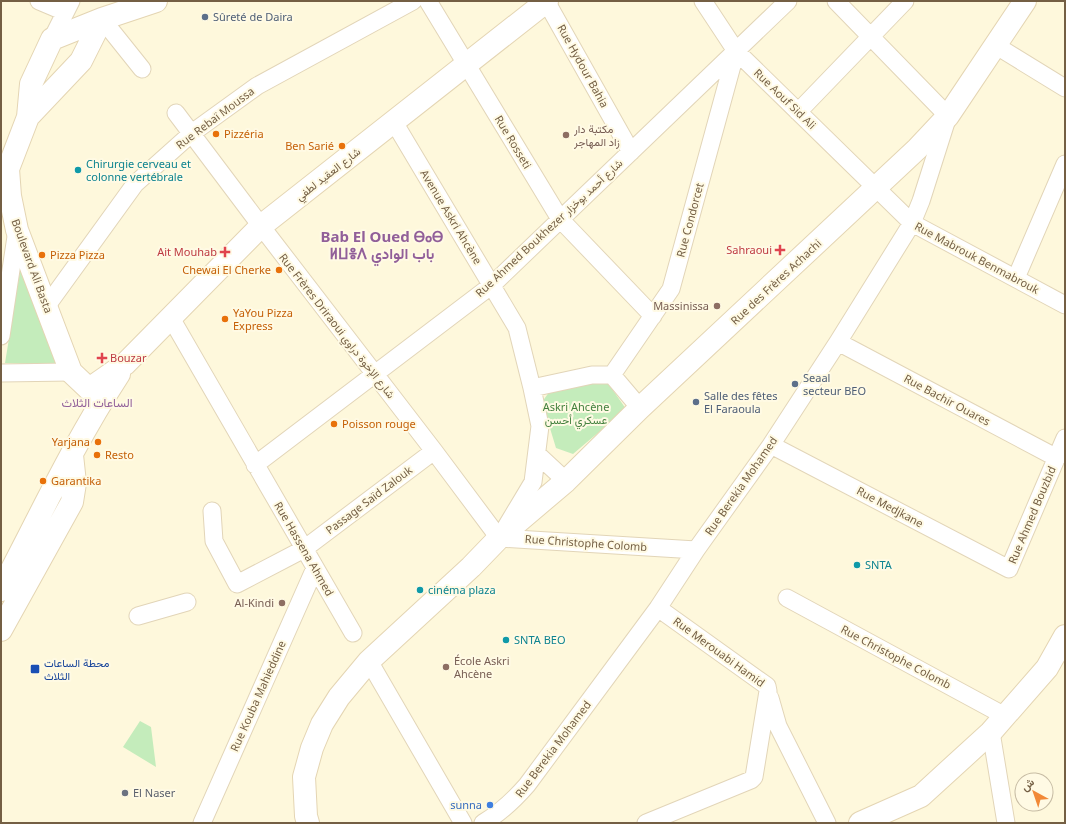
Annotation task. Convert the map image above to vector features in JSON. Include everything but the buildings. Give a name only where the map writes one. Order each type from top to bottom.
[{"type":"street","points":[[39,1],[68,7]]},
{"type":"street","points":[[52,39],[102,19],[156,1]]},
{"type":"street","name":"Rue Rebaï Moussa","points":[[46,307],[136,184],[192,133],[257,86],[413,1]]},
{"type":"street","points":[[428,1],[466,64]]},
{"type":"street","name":"شارع العقيد لطفي","points":[[96,395],[261,226],[546,1]]},
{"type":"street","name":"Rue Hydour Bahia","points":[[546,1],[631,152]]},
{"type":"street","name":"Rue Aouf Sid Ali","points":[[703,1],[736,51],[876,188]]},
{"type":"street","name":"Rue Ahmed Boukhezer شارع أحمد بوخزار","points":[[255,465],[492,285],[788,1]]},
{"type":"street","points":[[836,1],[948,116]]},
{"type":"street","points":[[798,112],[905,1]]},
{"type":"street","name":"Rue des Frères Achachi","points":[[308,823],[306,816],[304,777],[312,748],[322,724],[339,697],[369,661],[471,567],[499,538],[566,481],[640,408],[876,188],[948,116],[1025,1]]},
{"type":"street","name":"Boulevard Ali Basta","points":[[68,7],[31,84],[28,117],[4,169],[17,230],[71,372],[96,395]]},
{"type":"street","points":[[102,19],[142,69]]},
{"type":"street","points":[[28,117],[81,61],[102,19]]},
{"type":"street","points":[[995,45],[1065,88]]},
{"type":"street","name":"Rue Condorcet","points":[[612,375],[671,289],[736,51]]},
{"type":"street","name":"Rue Rosseti","points":[[466,64],[560,220],[653,316]]},
{"type":"street","name":"Rue Frères Driraoui شارع الإخوة دراوي","points":[[176,113],[499,538]]},
{"type":"street","name":"Rue Berekia Mohamed","points":[[484,823],[515,799],[527,785],[658,608],[696,550],[771,445],[838,342],[912,223],[921,201],[948,116]]},
{"type":"street","name":"Avenue Askri Ahcène","points":[[394,122],[517,328],[540,426],[533,482],[499,538]]},
{"type":"street","points":[[1016,278],[1065,164]]},
{"type":"street","name":"Rue Mabrouk Benmabrouk","points":[[876,188],[912,223],[1065,305]]},
{"type":"street","points":[[1,336],[17,230]]},
{"type":"street","name":"Rue Hassena Ahmed","points":[[171,318],[353,633]]},
{"type":"street","name":"Rue Bachir Ouares","points":[[838,342],[1057,458]]},
{"type":"street","points":[[1,373],[71,372]]},
{"type":"street","points":[[532,388],[592,375],[612,375],[640,408]]},
{"type":"street","points":[[1,590],[86,428],[96,395]]},
{"type":"street","name":"Rue Ahmed Bouzbid","points":[[1009,569],[1065,438]]},
{"type":"street","name":"Rue Medjkane","points":[[771,445],[1009,569]]},
{"type":"street","name":"Passage Saïd Zalouk","points":[[212,511],[214,540],[237,584],[304,549],[434,451]]},
{"type":"street","points":[[537,454],[566,481]]},
{"type":"street","points":[[1,630],[72,502],[75,483],[72,455]]},
{"type":"street","name":"Rue Christophe Colomb","points":[[499,538],[696,550]]},
{"type":"street","name":"Rue Kouba Mahieddine","points":[[202,823],[315,568]]},
{"type":"street","name":"Rue Christophe Colomb","points":[[787,598],[1005,716]]},
{"type":"street","points":[[138,616],[187,602]]},
{"type":"street","name":"Rue Merouabi Hamid","points":[[646,823],[751,780],[754,777],[768,691],[766,686],[658,608]]},
{"type":"street","points":[[860,823],[921,796],[991,732],[1047,668],[1065,636]]},
{"type":"street","points":[[369,661],[463,823]]},
{"type":"street","points":[[768,691],[778,726],[827,823]]},
{"type":"street","points":[[991,732],[1006,823]]},
{"type":"green space","points":[[22,259],[61,365],[5,363]]},
{"type":"green space","name":"Askri Ahcène عسكري أحسن","points":[[586,381],[608,383],[626,409],[573,454],[556,448],[542,402],[552,388]]},
{"type":"green space","points":[[140,721],[151,727],[156,767],[123,747]]},
{"type":"place","name":"Sûreté de Daira","points":[[205,17]]},
{"type":"place","name":"Pizzéria","points":[[216,134]]},
{"type":"place","name":"مكتبة دار زاد المهاجر","points":[[566,135]]},
{"type":"place","name":"Ben Sarié","points":[[342,146]]},
{"type":"place","name":"Chirurgie cerveau et colonne vertébrale","points":[[78,170]]},
{"type":"place","name":"Sahraoui","points":[[780,250]]},
{"type":"place","name":"Ait Mouhab","points":[[225,252]]},
{"type":"place","name":"Pizza Pizza","points":[[42,255]]},
{"type":"place","name":"Chewai El Cherke","points":[[279,270]]},
{"type":"place","name":"Massinissa","points":[[717,306]]},
{"type":"place","name":"YaYou Pizza Express","points":[[225,319]]},
{"type":"place","name":"Bouzar","points":[[102,358]]},
{"type":"place","name":"Seaal secteur BEO","points":[[795,384]]},
{"type":"place","name":"Salle des fêtes El Faraoula","points":[[696,402]]},
{"type":"place","name":"Poisson rouge","points":[[334,424]]},
{"type":"place","name":"Yarjana","points":[[98,442]]},
{"type":"place","name":"Resto","points":[[97,455]]},
{"type":"place","name":"Garantika","points":[[43,481]]},
{"type":"place","name":"SNTA","points":[[857,565]]},
{"type":"place","name":"cinéma plaza","points":[[420,590]]},
{"type":"place","name":"Al-Kindi","points":[[282,603]]},
{"type":"place","name":"SNTA BEO","points":[[506,640]]},
{"type":"place","name":"École Askri Ahcène","points":[[446,667]]},
{"type":"place","name":"محطة الساعات الثلاث","points":[[35,669]]},
{"type":"place","name":"El Naser","points":[[125,793]]},
{"type":"place","name":"sunna","points":[[490,805]]},
{"type":"district","name":"Bab El Oued ⴱⴰⴱ ⵍⵡⴻⴷ باب الوادي","points":[[382,246]]},
{"type":"district","name":"الساعات الثلاث","points":[[97,403]]}]
